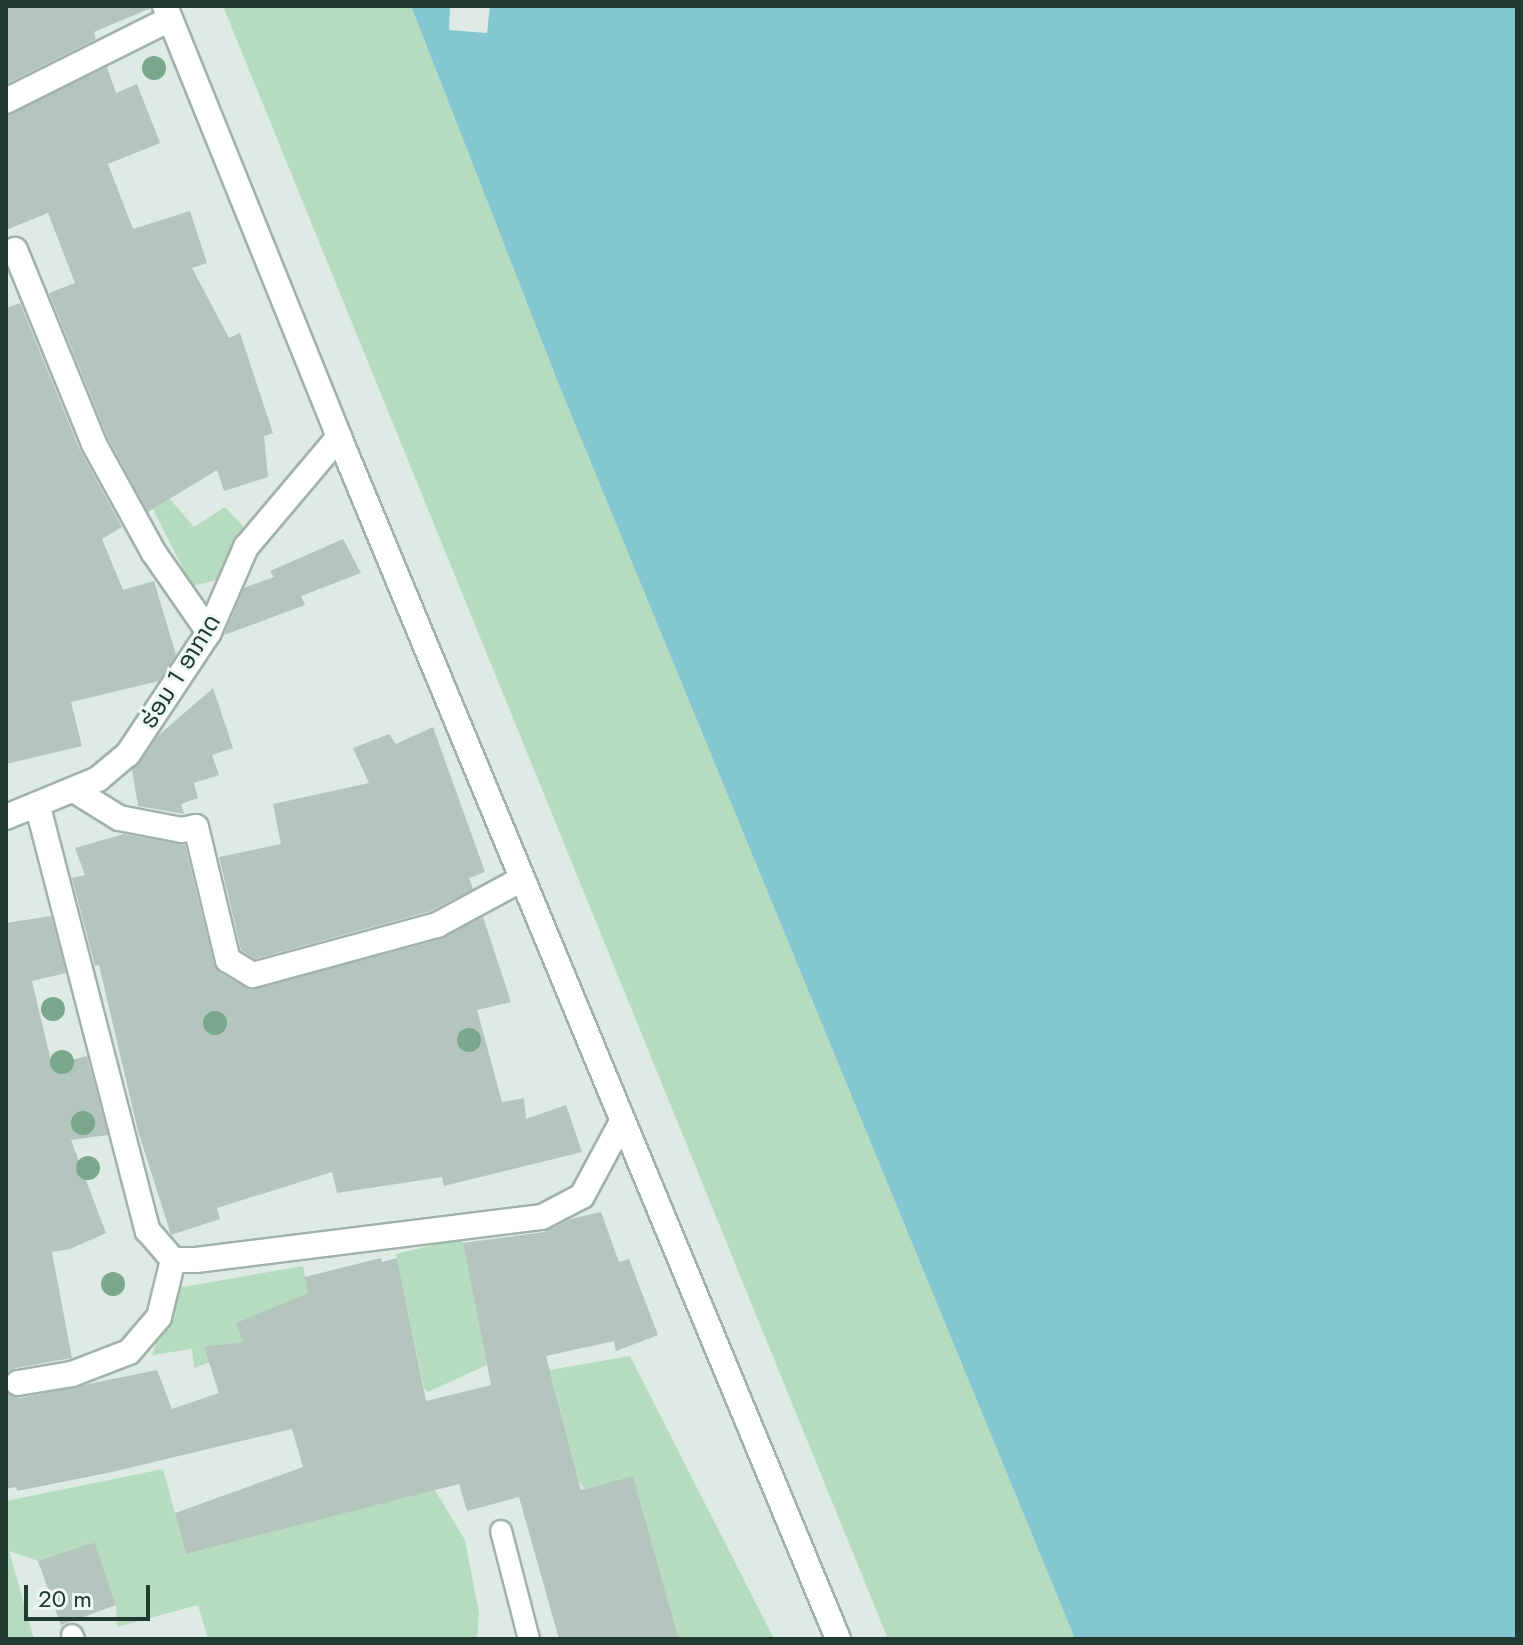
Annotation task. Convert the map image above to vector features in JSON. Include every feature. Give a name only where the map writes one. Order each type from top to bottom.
[{"type":"street","points":[[6,101],[168,13],[339,437],[838,1639]]},
{"type":"street","points":[[15,250],[94,444],[154,553],[209,632]]},
{"type":"street","name":"ຮ່ອມ 1 ອາກາດ","points":[[6,817],[38,807],[98,779],[128,754],[209,632],[246,547],[339,437]]},
{"type":"street","points":[[74,790],[119,818],[182,830],[196,827],[228,960],[253,975],[437,925],[522,879]]},
{"type":"street","points":[[38,807],[148,1231],[173,1260]]},
{"type":"street","points":[[173,1260],[542,1217],[582,1196],[623,1120]]},
{"type":"street","points":[[18,1383],[72,1374],[129,1352],[159,1317],[173,1260]]},
{"type":"lane","points":[[501,1531],[529,1639]]},
{"type":"green space","points":[[223,6],[411,6],[559,385],[1075,1639],[888,1639]]},
{"type":"green space","points":[[170,499],[194,527],[225,507],[243,526],[242,538],[222,579],[192,586],[153,509]]},
{"type":"green space","points":[[462,1238],[487,1365],[428,1392],[424,1388],[396,1254]]},
{"type":"green space","points":[[303,1266],[313,1316],[298,1319],[289,1301],[237,1323],[246,1349],[194,1368],[192,1349],[152,1355],[177,1288]]},
{"type":"green space","points":[[630,1356],[774,1639],[679,1639],[633,1476],[585,1489],[579,1482],[550,1370]]},
{"type":"green space","points":[[163,1469],[186,1554],[435,1490],[465,1540],[479,1613],[477,1639],[208,1639],[198,1605],[117,1627],[116,1605],[93,1542],[38,1561],[9,1551],[34,1639],[6,1639],[6,1501]]},
{"type":"water","points":[[411,6],[1517,6],[1517,1639],[1075,1639],[559,385]]},
{"type":"pier","points":[[450,6],[490,6],[487,33],[449,30]]},
{"type":"building","points":[[6,6],[151,8],[94,32],[96,39],[6,84]]},
{"type":"building","points":[[107,67],[116,93],[137,84],[160,143],[108,164],[133,229],[190,211],[207,263],[192,268],[229,338],[240,333],[273,433],[264,436],[268,477],[224,491],[217,470],[148,512],[108,438],[49,293],[75,283],[48,213],[6,230],[6,116]]},
{"type":"building","points":[[20,303],[80,450],[122,527],[102,539],[123,590],[154,581],[176,655],[159,681],[71,702],[82,746],[6,764],[6,308]]},
{"type":"building","points":[[343,539],[361,573],[301,596],[305,605],[224,635],[244,588],[274,577],[270,571]]},
{"type":"building","points":[[213,688],[233,748],[212,755],[219,775],[194,783],[198,798],[181,804],[184,814],[138,806],[132,770],[159,735]]},
{"type":"building","points":[[433,727],[485,872],[469,878],[473,889],[431,911],[255,959],[241,950],[219,857],[281,844],[273,804],[369,783],[353,748],[389,734],[396,744]]},
{"type":"building","points":[[124,834],[185,845],[214,964],[220,973],[250,990],[441,939],[483,917],[511,1002],[477,1010],[502,1102],[524,1098],[526,1119],[566,1105],[582,1152],[444,1186],[442,1177],[337,1193],[332,1172],[217,1208],[220,1219],[171,1235],[138,1131],[99,965],[95,966],[72,878],[85,875],[75,848]]},
{"type":"building","points":[[51,916],[66,973],[32,981],[52,1065],[87,1056],[108,1135],[71,1140],[106,1233],[70,1249],[52,1252],[72,1358],[16,1368],[6,1375],[6,923]]},
{"type":"building","points":[[601,1212],[619,1262],[629,1259],[658,1335],[616,1351],[614,1341],[546,1356],[581,1490],[633,1476],[679,1639],[559,1639],[519,1497],[467,1511],[459,1484],[186,1554],[175,1513],[303,1467],[292,1429],[112,1472],[17,1491],[16,1487],[6,1489],[6,1392],[20,1398],[157,1370],[172,1409],[219,1393],[204,1347],[243,1342],[236,1323],[308,1293],[305,1277],[381,1258],[382,1262],[397,1258],[426,1401],[491,1385],[463,1243],[544,1232],[571,1219]]},
{"type":"building","points":[[94,1542],[116,1605],[61,1625],[38,1561]]}]
